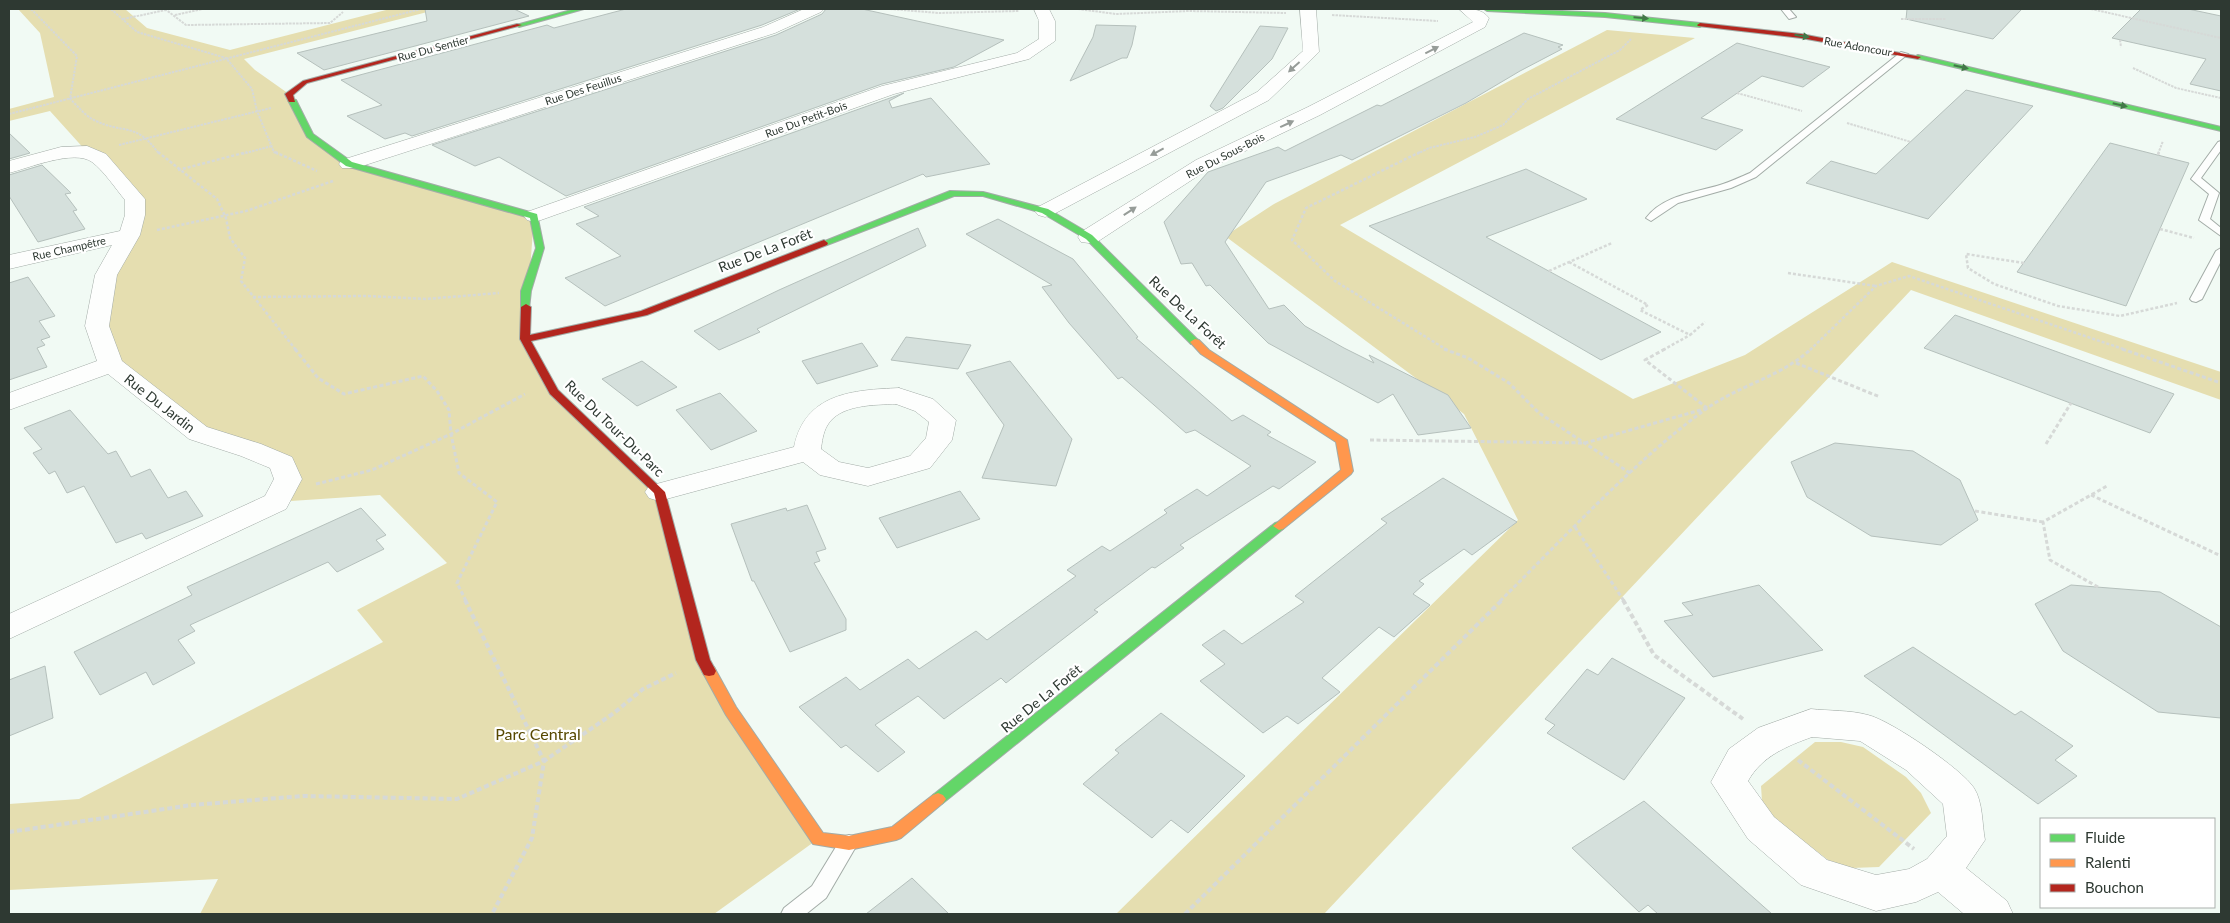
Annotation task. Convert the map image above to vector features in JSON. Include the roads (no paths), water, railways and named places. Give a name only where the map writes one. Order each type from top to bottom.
[{"type":"street","name":"Rue Du Sentier","points":[[348,164],[310,135],[291,98],[305,82],[581,9]]},
{"type":"street","name":"Rue Des Feuillus","points":[[348,164],[769,30],[816,9]]},
{"type":"street","name":"Rue Du Petit-Bois","points":[[534,216],[888,90],[1023,56],[1047,41],[1047,21],[1041,9]]},
{"type":"street","points":[[1045,211],[1277,100],[1311,52],[1308,12]]},
{"type":"street","name":"Rue Adoncour","points":[[1478,12],[1603,12],[1801,36],[1904,54],[2221,129]]},
{"type":"street","name":"Rue Du Sous-Bois","points":[[1089,237],[1203,164],[1314,111],[1480,24],[1478,12]]},
{"type":"street","points":[[1774,15],[1793,15]]},
{"type":"street","points":[[1277,100],[1314,111]]},
{"type":"street","name":"Rue Du Jardin","points":[[9,167],[61,153],[87,152],[99,158],[135,198],[136,215],[129,235],[106,275],[97,326],[111,364],[198,433],[250,450],[282,464],[288,479],[276,502],[9,627]]},
{"type":"street","points":[[348,164],[534,216]]},
{"type":"street","name":"Rue De La Forêt","points":[[525,339],[644,313],[953,193],[983,194],[1045,211],[1089,237],[1206,352],[1342,440],[1348,471],[896,833]]},
{"type":"street","name":"Rue Du Tour-Du-Parc","points":[[534,216],[540,248],[526,291],[525,339],[554,392],[659,492],[703,660],[731,711],[818,839],[849,843],[896,833]]},
{"type":"street","name":"Rue Champêtre","points":[[9,262],[129,235]]},
{"type":"street","points":[[9,402],[111,364]]},
{"type":"street","points":[[899,396],[924,405],[943,420],[939,440],[920,462],[868,477],[830,469],[807,452],[817,420],[838,404],[867,397],[899,396]]},
{"type":"street","name":"Rue Du Tour-Du-Parc","points":[[659,492],[807,452]]},
{"type":"street","points":[[1811,723],[1867,728],[1919,760],[1960,797],[1966,840],[1941,871],[1916,885],[1876,893],[1815,873],[1761,828],[1729,782],[1742,759],[1770,738],[1811,723]]},
{"type":"street","points":[[1941,871],[1993,914]]},
{"type":"lane","points":[[1651,218],[1657,210],[1678,200],[1726,187],[1753,175],[1904,54]]},
{"type":"lane","points":[[2221,144],[2196,179],[2218,194],[2204,220],[2221,233]]},
{"type":"lane","points":[[2196,299],[2221,250]]},
{"type":"lane","points":[[791,914],[819,892],[849,843]]},
{"type":"park label","name":"Parc Central","points":[[538,733]]}]
